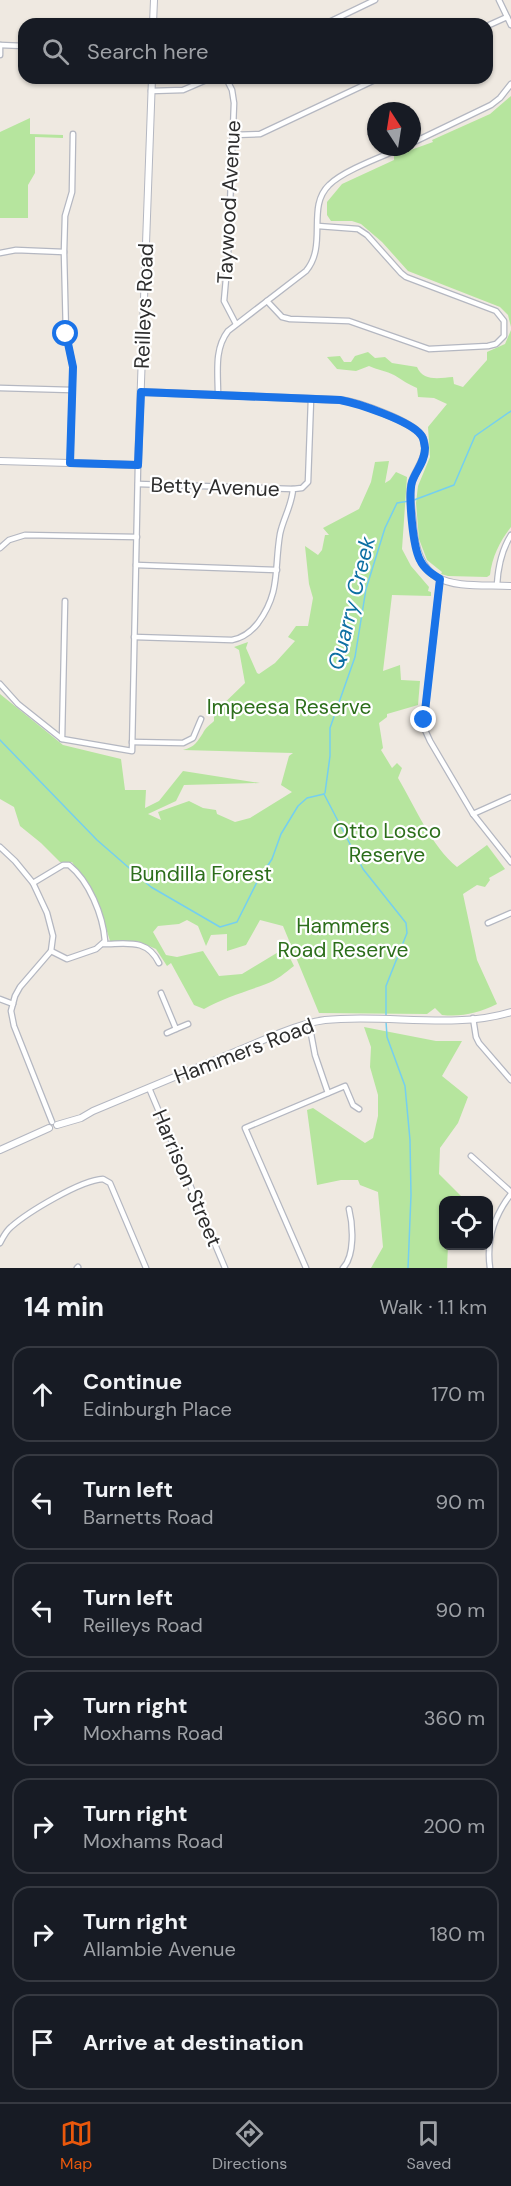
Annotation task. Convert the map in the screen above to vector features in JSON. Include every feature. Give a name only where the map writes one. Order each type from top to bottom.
[{"type":"street","points":[[153,18],[154,0]]},
{"type":"street","points":[[338,18],[375,0]]},
{"type":"street","points":[[499,0],[511,26]]},
{"type":"street","points":[[493,24],[507,17]]},
{"type":"street","points":[[0,55],[0,45],[18,46]]},
{"type":"street","name":"Reilleys Road","points":[[62,739],[132,751],[138,465],[152,84]]},
{"type":"street","points":[[151,91],[183,90],[197,84]]},
{"type":"street","name":"Taywood Avenue","points":[[229,84],[234,97],[224,301],[236,324]]},
{"type":"street","points":[[233,135],[260,134],[366,84]]},
{"type":"street","points":[[421,139],[491,105],[511,84]]},
{"type":"street","points":[[70,463],[73,363],[66,334],[64,252],[65,216],[72,190],[73,134]]},
{"type":"street","points":[[218,395],[218,350],[224,336],[310,266],[317,248],[320,197],[330,184],[386,156]]},
{"type":"street","points":[[267,300],[276,312],[290,319],[349,321],[429,349],[488,346],[496,344],[504,336],[504,321],[496,311],[406,277],[367,235],[358,229],[318,226]]},
{"type":"street","points":[[0,253],[16,250],[64,252]]},
{"type":"street","points":[[0,388],[72,390]]},
{"type":"street","points":[[141,392],[335,399],[357,404],[408,426],[419,433],[424,441],[424,454],[421,465],[412,480],[411,490],[414,540],[419,559],[427,570],[440,579],[455,584],[511,586]]},
{"type":"street","points":[[134,637],[226,640],[242,638],[253,629],[268,608],[274,592],[281,531],[292,501],[293,489],[302,488],[308,482],[310,399]]},
{"type":"street","points":[[0,462],[138,465]]},
{"type":"street","name":"Betty Avenue","points":[[138,484],[293,489]]},
{"type":"street","points":[[0,548],[9,540],[24,535],[136,537]]},
{"type":"street","points":[[497,585],[498,568],[511,535]]},
{"type":"street","points":[[136,565],[278,570]]},
{"type":"street","points":[[440,579],[426,700],[425,730],[429,741],[473,814],[511,862]]},
{"type":"street","points":[[62,739],[64,601]]},
{"type":"street","points":[[0,684],[18,704],[62,739]]},
{"type":"street","points":[[132,742],[183,743],[193,738],[201,720]]},
{"type":"street","points":[[473,814],[511,797]]},
{"type":"street","points":[[0,847],[33,883],[53,930],[51,951],[20,987],[11,1011],[14,1026],[53,1125]]},
{"type":"street","points":[[33,883],[63,865],[72,866],[96,906],[104,932],[103,944]]},
{"type":"street","points":[[488,923],[511,913]]},
{"type":"street","points":[[51,951],[71,959],[103,944],[143,945],[153,951],[159,963]]},
{"type":"street","points":[[161,993],[176,1029]]},
{"type":"street","points":[[0,999],[13,1004]]},
{"type":"street","name":"Hammers Road","points":[[0,1150],[53,1125],[84,1117],[93,1111],[309,1023],[356,1019],[473,1018],[511,1012]]},
{"type":"street","points":[[473,1018],[479,1043],[511,1080]]},
{"type":"street","points":[[309,1023],[315,1055],[328,1092]]},
{"type":"street","points":[[167,1033],[188,1024]]},
{"type":"street","points":[[306,1268],[245,1128],[345,1086],[353,1105],[359,1109]]},
{"type":"street","name":"Harrison Street","points":[[149,1088],[225,1268]]},
{"type":"street","points":[[471,1156],[511,1193],[499,1211],[492,1230],[489,1246],[490,1268]]},
{"type":"street","points":[[0,1243],[12,1226],[51,1200],[95,1180],[103,1179],[110,1183],[146,1268]]},
{"type":"street","points":[[343,1268],[350,1259],[351,1218],[349,1209]]},
{"type":"green space","points":[[511,96],[511,327],[508,315],[500,307],[408,271],[382,242],[361,224],[352,221],[331,221],[327,215],[327,202],[342,184],[394,160],[394,156],[421,156],[421,146],[490,114]]},
{"type":"green space","points":[[30,118],[30,134],[63,135],[63,138],[35,137],[35,173],[28,185],[28,218],[0,218],[0,132]]},
{"type":"green space","points":[[511,330],[511,527],[497,550],[490,575],[487,577],[448,576],[441,574],[442,572],[427,560],[419,539],[416,503],[418,486],[430,457],[428,427],[447,404],[434,398],[418,397],[417,388],[391,374],[369,366],[356,371],[337,369],[327,357],[340,356],[344,362],[351,362],[355,356],[368,352],[375,358],[385,357],[392,363],[417,367],[423,375],[428,377],[453,377],[454,384],[463,387],[487,360],[487,352],[505,344]]},
{"type":"green space","points":[[389,461],[385,483],[396,472],[407,477],[402,549],[411,566],[429,587],[428,591],[431,592],[431,596],[392,595],[383,671],[400,665],[401,680],[420,681],[418,705],[387,714],[387,717],[379,723],[383,748],[381,750],[392,768],[397,763],[402,768],[398,778],[424,825],[448,859],[457,867],[487,845],[505,869],[489,878],[485,887],[477,885],[463,894],[477,960],[497,1004],[464,1015],[442,1015],[435,1008],[427,1014],[319,1013],[283,926],[260,920],[246,945],[227,951],[227,934],[211,935],[206,946],[198,926],[187,920],[179,924],[158,926],[153,932],[166,955],[177,957],[203,951],[219,976],[242,974],[285,948],[294,966],[284,974],[270,983],[226,998],[204,1009],[194,1005],[171,963],[167,966],[156,949],[137,941],[110,941],[99,905],[72,862],[60,862],[20,826],[14,807],[0,799],[0,694],[63,745],[121,759],[125,790],[146,790],[145,808],[159,801],[183,771],[260,783],[184,785],[176,801],[148,814],[161,820],[158,812],[189,801],[203,808],[216,810],[217,814],[235,822],[250,818],[292,792],[281,785],[289,756],[293,753],[183,750],[195,744],[205,729],[214,721],[214,713],[245,683],[239,650],[234,647],[248,642],[246,648],[259,674],[275,663],[295,641],[288,637],[296,626],[308,626],[313,598],[309,584],[305,546],[318,555],[322,550],[325,535],[329,535],[323,528],[359,509],[371,482],[375,462]]},
{"type":"green space","points":[[364,1027],[436,1041],[462,1041],[442,1076],[468,1097],[458,1123],[440,1148],[439,1174],[461,1196],[439,1196],[439,1250],[448,1250],[447,1268],[371,1268],[383,1247],[378,1192],[360,1185],[358,1180],[341,1180],[317,1185],[307,1110],[313,1108],[365,1143],[373,1138],[378,1116],[378,1095],[370,1067],[371,1047]]},
{"type":"waterway","name":"Quarry Creek","points":[[414,500],[454,485],[475,436],[511,411]]},
{"type":"waterway","name":"Quarry Creek","points":[[325,793],[330,756],[330,728],[355,657],[366,589],[385,528],[397,503],[409,501]]},
{"type":"waterway","points":[[0,740],[97,840],[151,887],[220,927],[237,922],[257,882],[272,859],[281,834],[298,806],[307,798],[324,794]]},
{"type":"waterway","points":[[324,794],[363,869],[406,923],[407,933],[386,986],[386,1016]]},
{"type":"waterway","points":[[386,1021],[387,1037],[405,1086],[410,1140],[411,1195],[408,1268]]},
{"type":"route","points":[[66,334],[73,367],[70,463],[138,465],[141,392],[340,400],[366,407],[412,428],[421,435],[425,449],[423,461],[411,486],[414,540],[421,562],[427,570],[440,579],[424,720]]},
{"type":"park label","name":"Impeesa Reserve","points":[[289,707]]},
{"type":"park label","name":"Otto Losco Reserve","points":[[387,843]]},
{"type":"park label","name":"Bundilla Forest","points":[[201,874]]},
{"type":"park label","name":"Hammers Road Reserve","points":[[343,938]]}]
